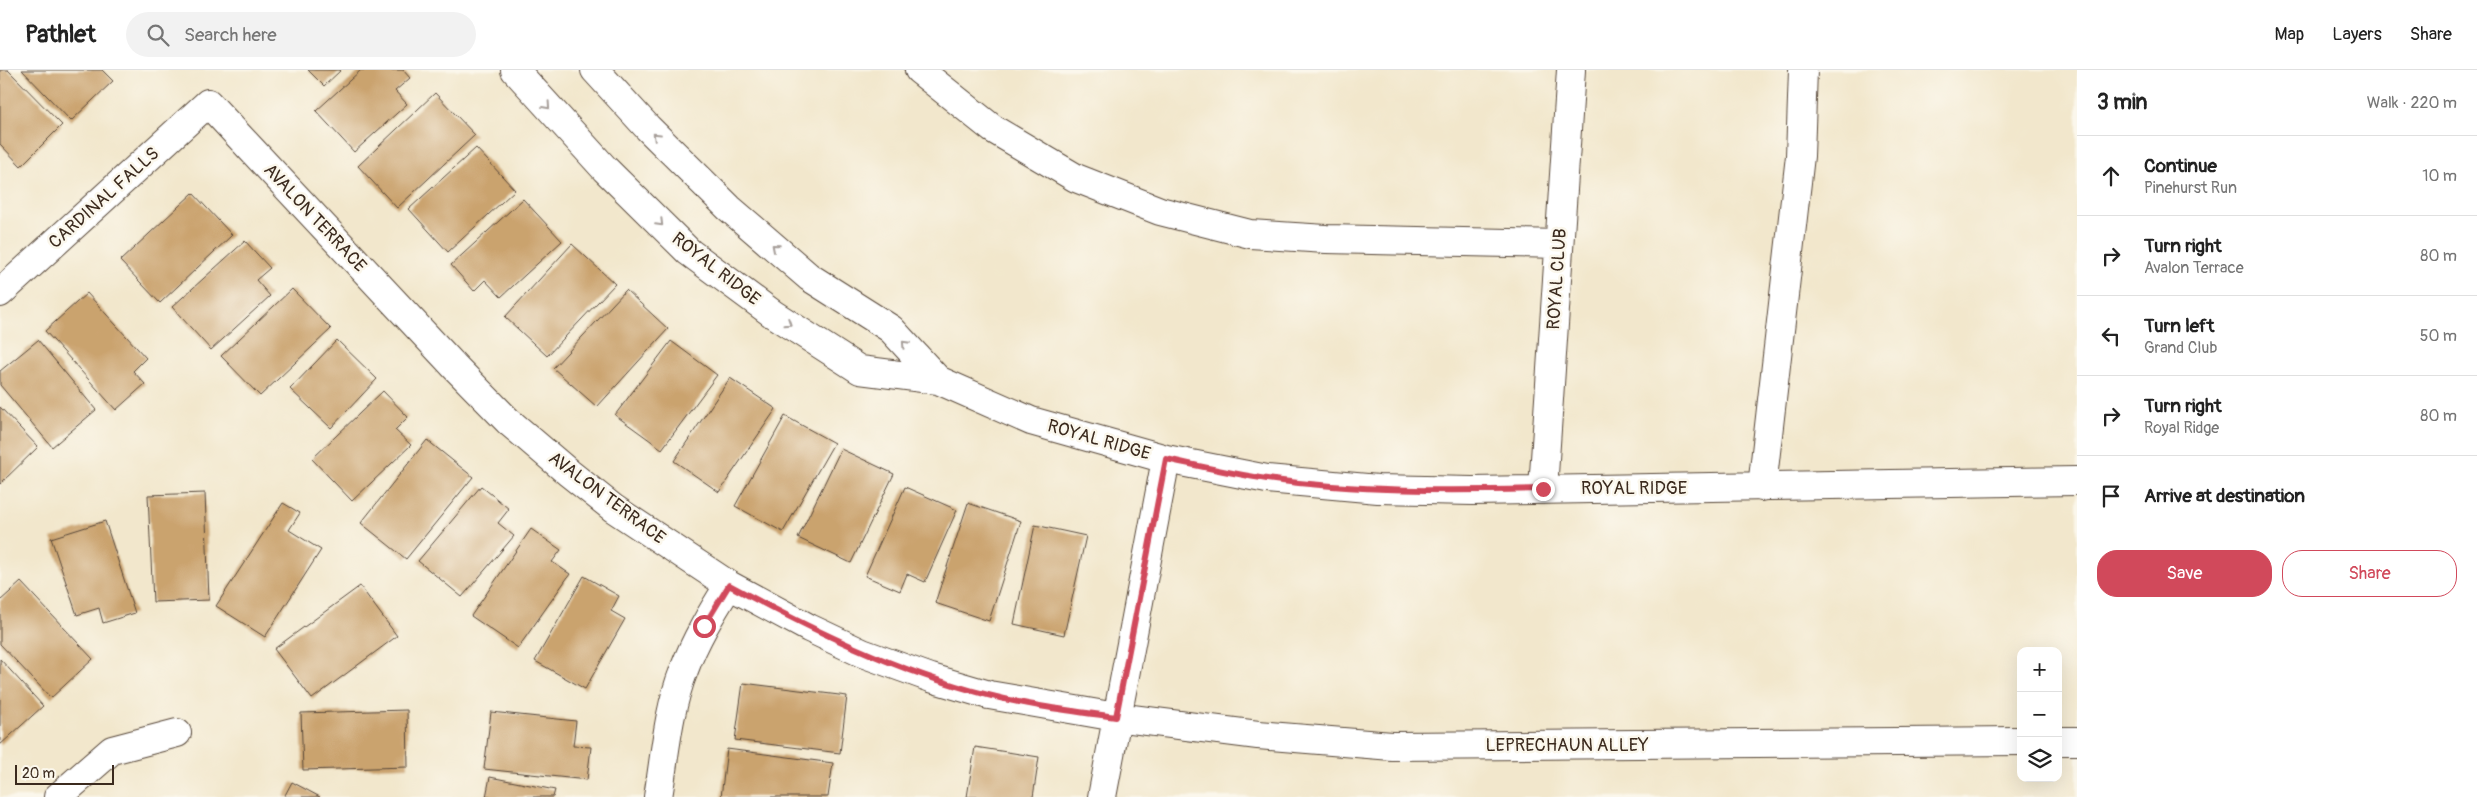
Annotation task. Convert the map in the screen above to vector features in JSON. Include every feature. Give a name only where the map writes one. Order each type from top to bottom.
[{"type":"street","name":"ROYAL RIDGE","points":[[514,70],[605,169],[689,252],[750,297],[860,370],[938,380],[1032,421],[1166,459],[1267,479],[1378,489],[1472,491],[2077,481]]},
{"type":"street","name":"ROYAL RIDGE","points":[[595,70],[648,128],[729,208],[810,278],[891,329],[938,380]]},
{"type":"street","points":[[918,70],[993,129],[1068,174],[1160,211],[1250,234],[1326,240],[1559,244]]},
{"type":"street","name":"ROYAL CLUB","points":[[1543,489],[1571,70]]},
{"type":"street","points":[[1762,487],[1800,156],[1804,70]]},
{"type":"street","name":"CARDINAL FALLS","points":[[0,293],[208,104]]},
{"type":"street","name":"AVALON TERRACE","points":[[208,104],[508,421],[613,508],[729,585],[808,628],[862,653],[931,678],[989,695],[1116,717]]},
{"type":"street","points":[[1102,797],[1166,459]]},
{"type":"street","points":[[658,797],[672,712],[683,670],[704,626],[729,585]]},
{"type":"street","name":"LEPRECHAUN ALLEY","points":[[1116,717],[1258,734],[1392,746],[2017,741]]},
{"type":"street","points":[[58,797],[112,750],[177,733]]},
{"type":"street","points":[[2062,741],[2077,740]]},
{"type":"building","points":[[0,70],[8,70],[62,125],[21,166],[0,144]]},
{"type":"building","points":[[22,70],[102,70],[113,81],[71,121]]},
{"type":"building","points":[[308,70],[341,70],[324,86]]},
{"type":"building","points":[[361,70],[403,70],[410,78],[395,91],[407,104],[354,152],[316,111]]},
{"type":"building","points":[[435,93],[475,135],[397,208],[358,166]]},
{"type":"building","points":[[476,148],[515,190],[448,252],[409,209]]},
{"type":"building","points":[[193,193],[232,235],[160,303],[120,261]]},
{"type":"building","points":[[523,199],[562,241],[501,297],[485,280],[474,291],[451,265]]},
{"type":"building","points":[[245,241],[270,268],[256,280],[270,296],[211,350],[172,307]]},
{"type":"building","points":[[572,244],[615,284],[547,356],[505,317]]},
{"type":"building","points":[[292,289],[331,329],[260,396],[221,356]]},
{"type":"building","points":[[626,290],[668,329],[597,407],[553,368]]},
{"type":"building","points":[[87,293],[146,358],[133,371],[145,384],[116,410],[45,331]]},
{"type":"building","points":[[38,340],[96,410],[52,447],[0,385],[0,371]]},
{"type":"building","points":[[337,340],[377,379],[331,428],[290,389]]},
{"type":"building","points":[[671,341],[717,375],[662,449],[615,415]]},
{"type":"building","points":[[730,378],[776,409],[719,492],[674,461]]},
{"type":"building","points":[[383,391],[408,417],[395,430],[411,445],[352,501],[312,459]]},
{"type":"building","points":[[0,407],[38,447],[0,484]]},
{"type":"building","points":[[785,416],[834,443],[783,532],[735,506]]},
{"type":"building","points":[[427,440],[473,477],[406,559],[361,523]]},
{"type":"building","points":[[841,449],[894,474],[851,563],[798,538]]},
{"type":"building","points":[[481,486],[509,509],[498,523],[514,536],[462,597],[418,561]]},
{"type":"building","points":[[905,487],[957,510],[925,582],[907,574],[900,591],[865,576]]},
{"type":"building","points":[[205,493],[209,600],[153,602],[148,495]]},
{"type":"building","points":[[283,503],[300,513],[289,530],[321,550],[265,637],[216,606]]},
{"type":"building","points":[[968,503],[1021,521],[989,621],[935,603]]},
{"type":"building","points":[[105,521],[135,613],[103,623],[99,608],[77,615],[51,538]]},
{"type":"building","points":[[1035,525],[1086,536],[1064,635],[1014,624]]},
{"type":"building","points":[[531,529],[561,550],[552,562],[570,574],[518,648],[471,616]]},
{"type":"building","points":[[584,576],[619,596],[611,611],[625,619],[585,689],[535,661]]},
{"type":"building","points":[[21,582],[93,659],[51,698],[0,644],[0,601]]},
{"type":"building","points":[[360,586],[397,636],[312,699],[274,649]]},
{"type":"building","points":[[0,659],[43,706],[0,745]]},
{"type":"building","points":[[743,683],[847,696],[840,753],[735,740]]},
{"type":"building","points":[[407,710],[408,767],[303,770],[301,713]]},
{"type":"building","points":[[491,712],[576,721],[573,746],[591,747],[587,780],[484,769]]},
{"type":"building","points":[[975,747],[1039,757],[1033,797],[967,797]]},
{"type":"building","points":[[727,749],[833,763],[828,797],[721,797]]},
{"type":"building","points":[[490,777],[555,790],[553,797],[486,797]]},
{"type":"building","points":[[292,782],[320,797],[284,797]]},
{"type":"route","points":[[704,626],[729,585],[808,628],[862,653],[931,678],[989,695],[1116,717],[1166,459],[1267,479],[1378,489],[1472,491],[1543,489]]}]
